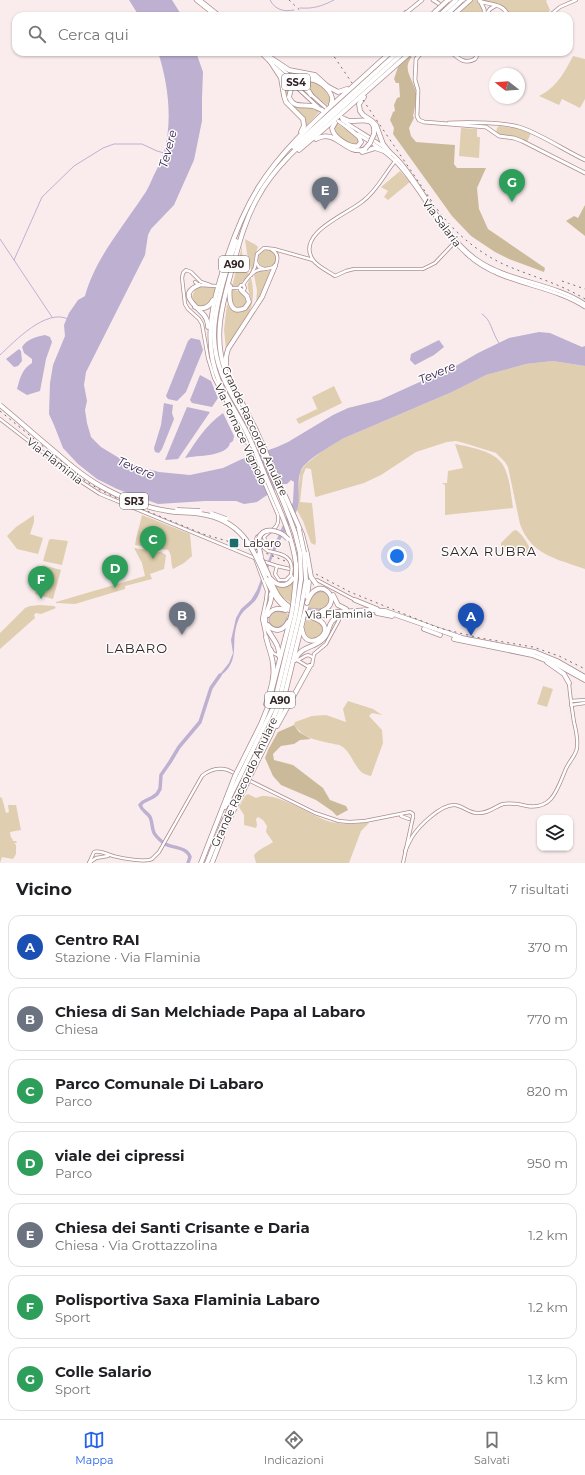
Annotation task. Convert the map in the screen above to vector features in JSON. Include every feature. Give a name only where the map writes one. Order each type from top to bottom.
[{"type":"highway","points":[[435,12],[448,0]]},
{"type":"highway","points":[[442,12],[456,0]]},
{"type":"highway","points":[[449,12],[462,0]]},
{"type":"highway","points":[[455,12],[470,0]]},
{"type":"highway","points":[[268,56],[290,70],[315,75],[327,86]]},
{"type":"highway","name":"Grande Raccordo Anulare","points":[[201,863],[213,834],[242,777],[253,741],[267,709],[277,672],[301,613],[294,576],[296,564],[287,528],[247,432],[219,380],[211,352],[211,322],[216,293],[230,249],[257,189],[293,142],[324,109],[353,86],[386,56]]},
{"type":"highway","name":"Grande Raccordo Anulare","points":[[278,160],[394,56]]},
{"type":"highway","name":"Grande Raccordo Anulare","points":[[208,863],[242,777],[273,708],[301,613],[305,580],[304,549],[298,524],[256,430],[229,378],[222,360],[219,332],[221,312],[242,233],[254,204],[268,180],[303,142],[400,56]]},
{"type":"highway","name":"Grande Raccordo Anulare","points":[[285,161],[307,144],[407,56]]},
{"type":"highway","points":[[270,61],[281,78],[284,96],[287,103],[300,115],[303,121],[302,130],[293,142]]},
{"type":"highway","points":[[311,95],[305,85],[308,80],[313,79],[318,81],[332,95],[332,101],[324,109],[294,104],[289,96],[290,89],[305,76],[311,76],[333,90],[339,92],[353,86]]},
{"type":"highway","points":[[370,89],[360,102],[359,110],[376,125],[383,145],[390,153]]},
{"type":"highway","points":[[345,111],[332,126],[332,132],[349,144],[355,147],[358,146],[360,139],[347,127]]},
{"type":"highway","points":[[340,119],[349,121],[362,119],[368,120],[373,126],[374,134],[365,149],[356,150],[342,144]]},
{"type":"highway","points":[[307,144],[326,135],[333,137],[355,152],[360,153],[375,148],[384,151]]},
{"type":"highway","name":"Grande Raccordo Anulare","points":[[244,216],[215,322],[214,337],[216,356],[222,378],[294,530],[305,580]]},
{"type":"highway","points":[[229,378],[226,362],[228,349],[262,297],[275,266]]},
{"type":"highway","points":[[232,270],[229,301],[233,307],[238,310],[245,308],[249,302],[247,296],[240,289]]},
{"type":"highway","points":[[197,283],[192,290],[190,298],[192,304],[203,315],[207,322],[211,352]]},
{"type":"highway","points":[[195,307],[207,307],[211,304],[216,293]]},
{"type":"highway","name":"SR3","points":[[0,404],[78,468],[98,482],[118,492],[153,505],[175,510],[202,511],[222,517],[234,524],[246,534],[255,546],[263,560],[267,579]]},
{"type":"highway","name":"SR3","points":[[0,404],[76,470],[102,488],[150,507],[168,512],[209,515],[229,524],[241,533],[252,547],[267,579]]},
{"type":"highway","points":[[299,529],[304,539],[312,578],[332,593],[336,604],[353,612]]},
{"type":"highway","points":[[263,560],[259,539],[262,533],[269,530],[278,531],[285,535],[290,541],[294,552]]},
{"type":"highway","points":[[287,687],[301,613],[307,554]]},
{"type":"highway","points":[[267,579],[282,585],[290,582],[294,576]]},
{"type":"highway","points":[[267,579],[272,600],[266,614],[265,621],[279,648],[277,672]]},
{"type":"highway","name":"Via Flaminia","points":[[267,579],[278,601],[289,610],[301,613],[346,614],[353,612],[375,612],[385,614],[460,641],[532,655],[558,665],[584,678]]},
{"type":"highway","name":"Via Flaminia","points":[[267,579],[282,601],[301,613],[383,611],[396,614],[454,636],[528,650],[563,664],[584,678]]},
{"type":"highway","points":[[289,610],[280,608],[274,609],[268,614],[267,622],[270,628],[279,630],[286,626],[301,613],[311,594],[316,590],[324,589],[330,594],[332,601],[329,607],[322,612],[301,613]]},
{"type":"highway","points":[[355,600],[383,611]]},
{"type":"highway","points":[[339,620],[353,612]]},
{"type":"highway","points":[[301,613],[322,622],[325,631],[322,638],[314,641],[306,638],[302,630],[301,613]]},
{"type":"highway","points":[[260,756],[276,723],[295,660],[300,652],[323,640],[332,622],[337,617],[346,614]]},
{"type":"highway","points":[[253,741],[266,706],[273,676],[273,663],[266,637]]},
{"type":"highway","points":[[532,655],[564,674],[569,683],[573,678],[584,678]]},
{"type":"highway","points":[[208,863],[239,798],[242,777],[260,756],[310,666]]},
{"type":"main road","points":[[196,0],[211,12]]},
{"type":"main road","points":[[200,0],[215,12]]},
{"type":"main road","points":[[407,12],[422,0]]},
{"type":"main road","points":[[433,0],[437,1],[447,12]]},
{"type":"main road","points":[[479,0],[504,8],[506,12]]},
{"type":"main road","points":[[479,0],[484,8],[484,12]]},
{"type":"main road","points":[[488,12],[490,9],[497,6]]},
{"type":"main road","name":"SS4","points":[[264,56],[324,109]]},
{"type":"main road","name":"SS4","points":[[268,56],[311,95],[324,109]]},
{"type":"main road","points":[[418,56],[416,62],[415,80],[418,90],[417,116],[419,120],[423,122],[486,127],[500,137],[514,138],[522,141],[585,173]]},
{"type":"main road","points":[[456,56],[468,62],[476,59],[477,56]]},
{"type":"main road","name":"Via Salaria","points":[[340,119],[390,153],[410,179],[437,220],[470,257],[487,268],[503,275],[562,295],[585,306]]},
{"type":"main road","name":"Via Salaria","points":[[340,119],[347,127],[396,160]]},
{"type":"main road","points":[[446,123],[461,122],[517,127],[526,130],[585,160]]},
{"type":"main road","points":[[495,134],[496,128],[499,125]]},
{"type":"street","points":[[554,12],[560,7],[576,0]]},
{"type":"street","points":[[396,160],[364,201],[330,222],[313,236],[309,244],[311,257],[313,260],[335,276],[346,271],[354,270],[423,269],[435,263],[456,241]]},
{"type":"street","points":[[232,288],[245,289],[243,285],[255,269],[257,255],[260,250],[264,248],[313,260]]},
{"type":"street","points":[[270,249],[275,252],[277,258]]},
{"type":"street","points":[[251,275],[257,270],[270,269],[275,266],[277,258],[281,253],[286,253]]},
{"type":"street","points":[[300,256],[311,257]]},
{"type":"street","points":[[256,261],[259,267],[265,269]]},
{"type":"street","name":"Via Fornace Vignolo","points":[[194,275],[187,270],[183,274],[184,303],[202,324],[212,373],[219,389],[247,432],[278,517],[274,530],[264,537]]},
{"type":"street","points":[[194,275],[197,283],[216,286]]},
{"type":"street","points":[[194,275],[201,282],[210,285]]},
{"type":"street","name":"Via Flaminia","points":[[0,419],[100,494],[254,558],[263,560],[272,565],[290,569]]},
{"type":"street","points":[[262,544],[265,540],[264,537],[259,535],[256,538],[257,542],[262,544],[264,549],[282,554],[288,558],[294,576],[286,580],[279,579],[275,573],[277,566]]},
{"type":"street","points":[[254,558],[267,579],[267,596],[262,619],[266,637],[272,652],[277,655]]},
{"type":"street","name":"Via Flaminia","points":[[317,582],[355,600]]},
{"type":"street","points":[[313,659],[308,655],[297,660],[306,666],[310,666],[313,662],[314,654],[326,644],[339,620]]},
{"type":"street","points":[[303,657],[303,663]]},
{"type":"street","points":[[405,851],[417,831],[433,815],[451,805],[460,806],[470,812],[478,813],[486,812],[504,804],[534,807],[543,805],[554,796],[567,764],[578,747],[569,683]]},
{"type":"street","points":[[571,701],[585,701]]},
{"type":"street","points":[[571,704],[585,701]]},
{"type":"street","points":[[89,863],[95,851],[112,856],[147,861],[152,860],[159,852],[202,776],[210,770],[220,768],[230,770],[315,813],[339,821],[358,822],[412,813],[413,817],[402,863]]},
{"type":"street","points":[[408,813],[406,816],[411,825]]},
{"type":"street","points":[[399,815],[408,818],[413,817]]},
{"type":"street","points":[[409,834],[417,831]]},
{"type":"street","points":[[409,834],[414,835]]},
{"type":"street","points":[[98,857],[99,852]]},
{"type":"street","points":[[93,854],[98,857]]},
{"type":"street","points":[[89,863],[98,857],[112,856]]},
{"type":"shaded area","points":[[473,0],[476,0],[482,7],[483,12],[460,12]]},
{"type":"shaded area","points":[[482,0],[547,0],[546,1],[550,10],[549,12],[507,12],[501,6]]},
{"type":"shaded area","points":[[410,56],[412,57],[409,61],[408,70],[416,93],[414,118],[409,128],[411,136],[416,142],[455,145],[454,164],[457,168],[486,168],[477,188],[479,209],[488,229],[545,268],[544,272],[509,259],[495,252],[471,236],[452,216],[393,134],[394,128],[390,120],[393,112],[395,111],[394,105],[397,98],[400,97],[399,83],[396,83],[394,79],[398,67]]},
{"type":"shaded area","points":[[573,56],[585,59],[585,99],[580,108],[562,99],[559,105],[539,96],[555,84],[563,74]]},
{"type":"shaded area","points":[[279,71],[292,84],[289,89],[292,103],[320,111],[304,128],[303,116],[287,101],[284,82]]},
{"type":"shaded area","points":[[309,81],[316,82],[330,94],[330,102],[327,105],[306,86]]},
{"type":"shaded area","points":[[336,123],[358,137],[360,139],[358,144],[337,135],[333,129]]},
{"type":"shaded area","points":[[499,126],[515,128],[531,133],[527,142],[496,133]]},
{"type":"shaded area","points":[[461,128],[477,129],[477,137],[480,137],[479,158],[459,156]]},
{"type":"shaded area","points":[[400,171],[410,182],[388,200],[384,197],[388,191],[381,187]]},
{"type":"shaded area","points":[[585,205],[585,236],[566,221],[574,216],[578,218]]},
{"type":"shaded area","points":[[245,239],[258,247],[254,258],[254,267],[252,271],[248,261]]},
{"type":"shaded area","points":[[242,246],[242,253],[249,275],[238,286],[232,287]]},
{"type":"shaded area","points":[[263,250],[271,250],[276,255],[274,266],[271,268],[263,268],[258,263],[258,255]]},
{"type":"shaded area","points":[[260,271],[270,271],[262,294],[256,304],[257,290],[254,275]]},
{"type":"shaded area","points":[[251,278],[253,299],[248,316],[226,349],[224,330],[227,304],[230,308],[237,311],[244,310],[250,305],[251,300],[248,284]]},
{"type":"shaded area","points":[[202,286],[216,288],[210,303],[202,307],[196,305],[192,297],[195,289]]},
{"type":"shaded area","points":[[231,289],[244,293],[248,299],[245,307],[239,309],[233,306]]},
{"type":"shaded area","points":[[553,361],[585,366],[585,569],[555,559],[531,543],[520,524],[508,467],[496,453],[456,441],[447,442],[416,452],[381,475],[364,483],[316,497],[311,469],[306,468],[303,475],[300,502],[312,503],[316,542],[315,545],[311,543],[303,521],[297,510],[300,472],[306,464],[325,449],[342,439],[452,392],[486,375],[526,364]]},
{"type":"shaded area","points":[[334,386],[342,403],[299,424],[296,419],[317,409],[319,413],[312,397]]},
{"type":"shaded area","points":[[455,444],[482,450],[499,460],[507,475],[513,508],[445,515],[445,485],[442,483],[447,483],[448,471],[463,468]]},
{"type":"shaded area","points":[[34,515],[34,522],[30,534],[43,538],[38,554],[17,549],[7,536],[16,527]]},
{"type":"shaded area","points":[[142,515],[190,534],[192,556],[184,563],[173,569],[168,550],[135,545]]},
{"type":"shaded area","points":[[516,530],[528,545],[530,550],[527,553],[523,554],[523,552],[501,548],[501,543],[513,531]]},
{"type":"shaded area","points":[[49,540],[68,541],[62,565],[43,561]]},
{"type":"shaded area","points":[[134,548],[161,552],[166,555],[164,569],[150,574],[152,579],[125,586],[125,589],[75,604],[56,603],[145,576],[142,563]]},
{"type":"shaded area","points":[[43,565],[61,570],[53,599],[35,594]]},
{"type":"shaded area","points":[[294,581],[291,603],[279,595],[274,583],[287,586]]},
{"type":"shaded area","points":[[318,590],[326,592],[330,598],[329,606],[320,610],[308,609],[311,595]]},
{"type":"shaded area","points":[[40,605],[54,606],[56,608],[41,614],[36,613],[34,615],[35,618],[0,649],[0,633],[25,608]]},
{"type":"shaded area","points":[[274,611],[283,611],[288,614],[286,624],[277,629],[270,625],[269,620],[270,615]]},
{"type":"shaded area","points":[[306,620],[318,621],[322,626],[322,632],[318,638],[311,639],[305,635],[304,629]]},
{"type":"shaded area","points":[[543,686],[553,689],[547,707],[537,704]]},
{"type":"shaded area","points":[[348,701],[373,709],[382,715],[372,713],[369,716],[382,730],[383,743],[371,776],[365,774],[357,767],[349,753],[341,746],[318,741],[309,737],[297,729],[294,725],[295,722],[312,716],[326,715],[346,722],[343,709]]},
{"type":"shaded area","points":[[294,725],[299,732],[311,739],[300,740],[294,744],[281,746],[273,754],[274,760],[293,765],[323,788],[330,800],[346,806],[348,810],[337,816],[316,800],[281,785],[273,776],[265,758],[268,750],[278,732]]},
{"type":"shaded area","points":[[248,794],[256,798],[263,796],[282,800],[331,822],[348,824],[369,823],[361,831],[349,863],[256,863],[254,855],[273,842],[266,832],[267,826],[263,820],[258,817],[256,819],[256,828],[244,825],[244,815],[239,807],[245,796]]},
{"type":"shaded area","points":[[0,797],[2,798],[6,813],[9,812],[8,805],[16,805],[21,830],[10,832],[11,838],[17,843],[14,843],[16,845],[16,854],[13,859],[2,857],[0,863]]},
{"type":"water","points":[[129,0],[172,0],[180,12],[136,12]]},
{"type":"water","name":"Tevere","points":[[159,56],[197,56],[203,72],[202,121],[194,160],[174,205],[151,229],[148,235],[145,255],[86,372],[84,385],[87,401],[85,410],[87,423],[91,437],[101,447],[129,464],[159,472],[190,475],[223,468],[242,459],[277,447],[333,415],[348,408],[380,400],[454,367],[509,338],[539,332],[550,333],[582,347],[585,346],[585,366],[553,361],[526,364],[486,375],[452,392],[342,439],[308,462],[301,470],[300,474],[297,510],[275,552],[256,600],[240,616],[236,629],[233,659],[230,666],[217,678],[229,663],[233,653],[231,640],[236,618],[241,609],[251,600],[257,590],[293,502],[294,482],[291,480],[287,484],[283,484],[257,502],[244,504],[236,501],[205,501],[158,504],[117,489],[97,479],[78,464],[63,448],[49,414],[50,383],[53,365],[65,336],[64,325],[69,313],[78,300],[85,296],[95,269],[118,232],[146,192],[164,152],[167,140],[169,114],[167,89]]},
{"type":"water","points":[[45,335],[50,337],[52,342],[46,359],[40,391],[27,395],[17,389],[24,371],[32,363],[32,359],[24,353],[22,347],[29,340]]},
{"type":"water","points":[[191,338],[200,340],[203,350],[186,392],[177,401],[168,399],[166,396],[188,341]]},
{"type":"water","points":[[439,340],[444,347],[434,355],[415,365],[410,360],[411,354]]},
{"type":"water","points":[[19,349],[21,351],[22,361],[18,366],[14,367],[6,359]]},
{"type":"water","points":[[200,375],[211,381],[218,398],[212,407],[192,403],[190,400]]},
{"type":"water","points":[[164,403],[173,405],[172,413],[174,419],[159,453],[155,452],[154,448],[161,425]]},
{"type":"water","points":[[187,407],[210,412],[178,459],[165,460]]},
{"type":"water","points":[[223,413],[234,436],[233,441],[230,443],[228,448],[211,455],[185,458],[206,428]]},
{"type":"waterway","points":[[270,0],[274,6],[280,10],[294,10]]},
{"type":"waterway","points":[[300,8],[318,7],[334,0]]},
{"type":"waterway","name":"Tevere","points":[[14,260],[42,197],[74,166],[103,148],[114,144],[142,144],[164,153]]},
{"type":"waterway","points":[[0,239],[52,317]]},
{"type":"waterway","points":[[482,314],[487,319],[499,343]]},
{"type":"waterway","points":[[0,355],[22,335],[41,322],[50,318],[59,317],[68,319]]},
{"type":"waterway","points":[[313,596],[317,593],[324,592],[329,597]]},
{"type":"waterway","points":[[308,608],[322,609]]},
{"type":"waterway","points":[[284,613],[277,611],[273,613],[269,618],[271,624],[275,627],[279,627],[284,624],[287,617]]},
{"type":"waterway","points":[[188,863],[190,857],[186,851],[165,844],[156,836],[150,817],[140,805],[157,794],[160,789],[161,775],[179,747],[200,722],[211,688],[220,675]]},
{"type":"railway","points":[[289,0],[302,12]]},
{"type":"railway","points":[[334,56],[352,83]]},
{"type":"railway","points":[[363,100],[437,209],[458,233],[493,259],[555,284],[585,299]]},
{"type":"railway","points":[[562,281],[585,289]]},
{"type":"railway","points":[[0,411],[84,480],[120,500],[203,534],[258,550],[312,572],[350,592],[439,628],[480,638],[533,647],[559,656],[585,669]]},
{"type":"place","name":"Colle Salario","points":[[512,202]]},
{"type":"place","name":"Chiesa dei Santi Crisante e Daria","points":[[325,210]]},
{"type":"place","name":"Labaro","points":[[234,543]]},
{"type":"place","name":"Parco Comunale Di Labaro","points":[[153,559]]},
{"type":"place","name":"viale dei cipressi","points":[[115,588]]},
{"type":"place","name":"Polisportiva Saxa Flaminia Labaro","points":[[41,599]]},
{"type":"place","name":"Chiesa di San Melchiade Papa al Labaro","points":[[182,635]]},
{"type":"place","name":"Centro RAI","points":[[471,636]]},
{"type":"district","name":"SAXA RUBRA","points":[[489,551]]},
{"type":"district","name":"LABARO","points":[[137,648]]}]
